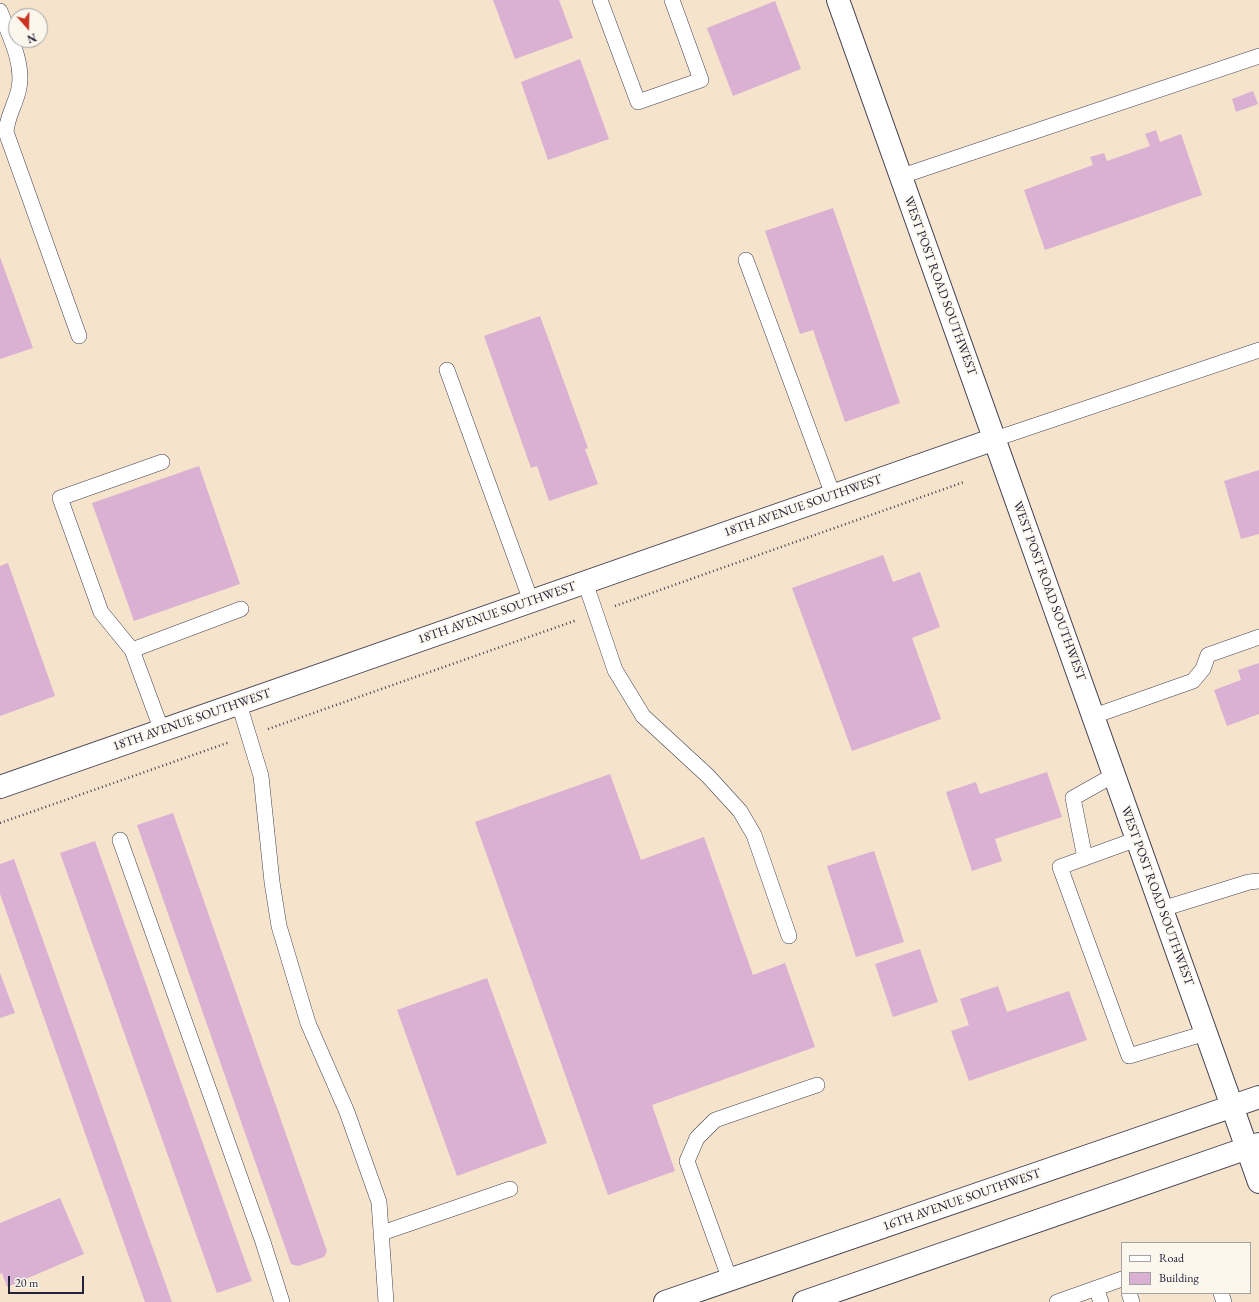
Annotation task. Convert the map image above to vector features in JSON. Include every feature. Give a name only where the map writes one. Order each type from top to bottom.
[{"type":"street","name":"WEST POST ROAD SOUTHWEST","points":[[838,0],[902,176],[1232,1106],[1253,1147],[1259,1182]]},
{"type":"street","name":"18TH AVENUE SOUTHWEST","points":[[0,787],[995,439]]},
{"type":"street","name":"16TH AVENUE SOUTHWEST","points":[[665,1302],[1259,1097]]},
{"type":"street","points":[[804,1302],[1253,1147]]},
{"type":"lane","points":[[600,0],[638,102],[701,80],[672,0]]},
{"type":"lane","points":[[0,11],[18,60],[21,75],[16,102],[7,121],[6,132],[79,336]]},
{"type":"lane","points":[[902,176],[1259,56]]},
{"type":"lane","points":[[746,260],[833,496]]},
{"type":"lane","points":[[995,439],[1259,350]]},
{"type":"lane","points":[[447,370],[531,601]]},
{"type":"lane","points":[[162,462],[60,498],[101,612],[132,650],[162,730]]},
{"type":"lane","points":[[585,582],[615,670],[643,716],[708,776],[740,811],[754,835],[789,936]]},
{"type":"lane","points":[[132,650],[241,608]]},
{"type":"lane","points":[[1094,716],[1193,682],[1204,669],[1208,655],[1259,637]]},
{"type":"lane","points":[[239,704],[261,776],[272,882],[279,926],[308,1023],[348,1112],[379,1202],[386,1302]]},
{"type":"lane","points":[[1085,858],[1073,798],[1114,775]]},
{"type":"lane","points":[[1137,839],[1060,867],[1129,1056],[1206,1033]]},
{"type":"lane","points":[[120,840],[260,1235],[282,1302]]},
{"type":"lane","points":[[1162,909],[1249,882],[1259,881]]},
{"type":"lane","points":[[730,1280],[687,1161],[697,1138],[715,1120],[817,1085]]},
{"type":"lane","points":[[382,1233],[510,1189]]},
{"type":"lane","points":[[1064,1301],[1099,1295],[1121,1280]]},
{"type":"path","points":[[0,824],[964,482]]},
{"type":"building","points":[[493,0],[559,0],[573,38],[515,59]]},
{"type":"building","points":[[775,1],[801,69],[733,96],[707,28]]},
{"type":"building","points":[[580,59],[609,139],[548,160],[521,82]]},
{"type":"building","points":[[1253,91],[1258,104],[1236,112],[1232,99]]},
{"type":"building","points":[[1156,130],[1160,142],[1181,134],[1202,195],[1045,250],[1024,190],[1093,165],[1090,157],[1104,153],[1107,161],[1150,146],[1145,134]]},
{"type":"building","points":[[833,208],[900,403],[845,422],[813,330],[800,334],[765,231]]},
{"type":"building","points":[[0,257],[33,348],[0,359]]},
{"type":"building","points":[[540,316],[588,448],[585,449],[598,484],[549,501],[537,466],[531,468],[484,336]]},
{"type":"building","points":[[199,466],[240,584],[134,621],[92,503]]},
{"type":"building","points":[[1259,470],[1259,534],[1241,539],[1224,481]]},
{"type":"building","points":[[883,555],[893,582],[920,572],[940,627],[912,638],[941,719],[852,751],[792,588]]},
{"type":"building","points":[[8,563],[55,696],[0,716],[0,566]]},
{"type":"building","points":[[1259,663],[1259,714],[1227,726],[1214,690],[1241,680],[1238,670]]},
{"type":"building","points":[[1047,772],[1062,817],[995,839],[1002,861],[972,871],[946,792],[976,782],[980,794]]},
{"type":"building","points":[[610,774],[641,860],[704,837],[753,975],[785,963],[815,1047],[652,1105],[675,1171],[608,1195],[475,822]]},
{"type":"building","points":[[173,813],[327,1251],[324,1257],[298,1266],[291,1264],[137,825]]},
{"type":"building","points":[[95,841],[252,1281],[217,1293],[60,853]]},
{"type":"building","points":[[874,851],[904,942],[856,957],[827,866]]},
{"type":"building","points":[[14,859],[172,1302],[145,1302],[0,894],[0,864]]},
{"type":"building","points":[[920,949],[938,1002],[893,1017],[875,964]]},
{"type":"building","points":[[0,973],[15,1013],[0,1018]]},
{"type":"building","points":[[487,978],[547,1143],[457,1176],[397,1010]]},
{"type":"building","points":[[998,986],[1007,1012],[1069,991],[1087,1040],[969,1081],[951,1031],[969,1025],[960,999]]},
{"type":"building","points":[[60,1198],[84,1254],[7,1287],[2,1273],[0,1274],[0,1223]]}]
